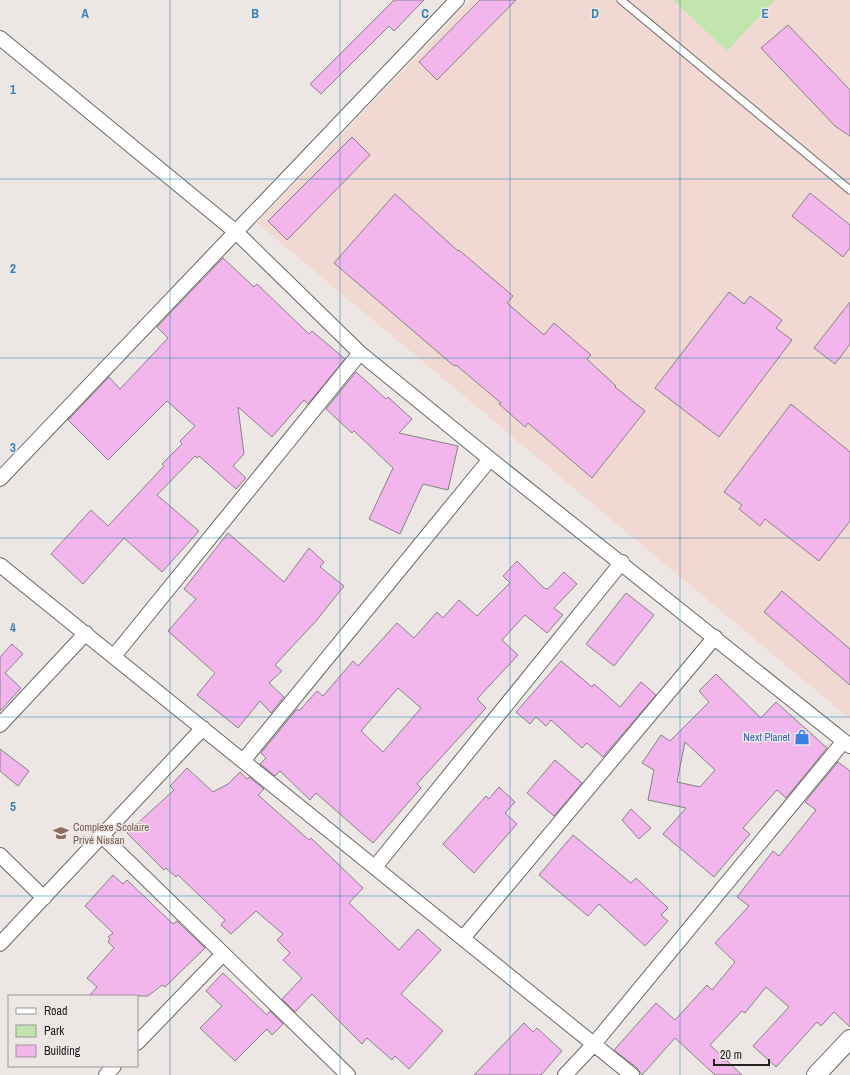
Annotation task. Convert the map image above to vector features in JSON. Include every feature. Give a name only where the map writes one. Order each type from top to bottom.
[{"type":"street","points":[[0,479],[457,0]]},
{"type":"street","points":[[0,38],[236,232],[360,353],[490,459],[622,562],[847,743],[594,1044],[565,1075]]},
{"type":"street","points":[[114,656],[360,353]]},
{"type":"street","points":[[243,761],[490,459]]},
{"type":"street","points":[[375,867],[622,562]]},
{"type":"street","points":[[0,565],[632,1075]]},
{"type":"street","points":[[0,725],[86,633]]},
{"type":"street","points":[[463,938],[715,637]]},
{"type":"street","points":[[0,944],[203,728]]},
{"type":"street","points":[[102,836],[342,1073]]},
{"type":"street","points":[[0,855],[44,898]]},
{"type":"street","points":[[138,1042],[223,954]]},
{"type":"street","points":[[816,1075],[850,1039]]},
{"type":"street","points":[[106,1075],[113,1067]]},
{"type":"lane","points":[[621,0],[850,190]]},
{"type":"shaded area","points":[[471,0],[850,0],[850,719],[257,223]]},
{"type":"green space","points":[[673,0],[775,0],[727,51]]},
{"type":"building","points":[[394,0],[424,0],[394,31],[389,26],[321,94],[310,84]]},
{"type":"building","points":[[480,0],[516,0],[437,80],[419,62]]},
{"type":"building","points":[[788,25],[850,90],[850,136],[835,126],[761,48]]},
{"type":"building","points":[[352,137],[370,155],[287,240],[268,221]]},
{"type":"building","points":[[810,193],[850,225],[850,248],[843,257],[792,216]]},
{"type":"building","points":[[395,194],[458,251],[459,250],[513,296],[507,303],[544,335],[554,323],[591,355],[587,359],[616,386],[615,387],[645,411],[592,478],[528,423],[525,427],[499,404],[501,403],[456,365],[454,366],[334,263]]},
{"type":"building","points":[[223,258],[254,287],[257,284],[309,334],[312,331],[345,359],[308,404],[304,400],[272,437],[238,407],[244,454],[233,466],[246,478],[236,489],[199,456],[197,458],[195,456],[157,495],[199,531],[162,572],[124,538],[83,584],[51,554],[91,510],[108,526],[164,466],[162,464],[182,444],[180,441],[195,426],[167,401],[108,460],[68,420],[109,377],[120,389],[168,338],[157,327]]},
{"type":"building","points":[[729,292],[744,304],[750,296],[782,320],[776,328],[792,340],[719,437],[655,388]]},
{"type":"building","points":[[850,302],[850,344],[835,364],[814,348]]},
{"type":"building","points":[[356,372],[386,399],[388,397],[412,419],[399,433],[458,446],[448,490],[423,484],[400,534],[369,519],[393,468],[354,431],[352,433],[326,409]]},
{"type":"building","points":[[791,404],[850,452],[850,521],[819,561],[765,519],[760,526],[739,509],[742,505],[724,492]]},
{"type":"building","points":[[228,533],[284,582],[309,548],[324,562],[320,567],[344,586],[316,621],[275,665],[282,671],[269,683],[284,697],[271,713],[260,701],[238,728],[197,695],[215,673],[168,631],[196,599],[184,589]]},
{"type":"building","points":[[517,561],[544,588],[548,589],[564,572],[577,584],[554,608],[563,615],[547,633],[525,615],[502,640],[518,655],[477,699],[486,708],[417,784],[421,788],[373,843],[316,793],[310,800],[280,771],[275,776],[260,764],[266,758],[261,753],[297,709],[299,711],[317,691],[323,696],[353,661],[358,666],[397,623],[414,638],[437,612],[443,618],[459,600],[477,616],[510,583],[503,576]],"holes":[[[398,688],[421,708],[383,752],[361,731]]]},
{"type":"building","points":[[782,591],[850,649],[850,685],[764,612]]},
{"type":"building","points":[[626,593],[654,615],[614,666],[586,644]]},
{"type":"building","points":[[12,644],[23,654],[5,673],[21,688],[0,711],[0,657]]},
{"type":"building","points":[[561,661],[592,687],[594,684],[620,707],[641,682],[656,695],[603,757],[587,743],[582,748],[551,720],[546,726],[536,717],[530,724],[516,712]]},
{"type":"building","points":[[716,674],[761,718],[776,702],[827,748],[786,798],[777,790],[743,828],[750,834],[714,877],[663,834],[686,808],[648,800],[654,770],[642,763],[661,735],[670,741],[709,702],[699,691]],"holes":[[[685,742],[715,770],[700,787],[677,782]]]},
{"type":"building","points":[[0,749],[29,771],[18,786],[0,771]]},
{"type":"building","points":[[555,760],[582,783],[554,816],[527,793]]},
{"type":"building","points":[[838,762],[850,771],[850,1027],[834,1012],[821,1026],[817,1022],[776,1067],[753,1046],[789,1007],[766,987],[745,1013],[742,1011],[710,1045],[742,1075],[715,1075],[675,1038],[642,1075],[637,1068],[614,1050],[656,1003],[675,1020],[707,985],[712,990],[735,962],[715,943],[749,906],[737,897],[773,851],[779,856],[816,810],[805,802]]},
{"type":"building","points":[[187,768],[213,792],[228,784],[240,772],[247,779],[249,777],[264,789],[258,795],[309,840],[311,838],[363,888],[349,903],[399,950],[418,929],[441,950],[401,994],[443,1031],[409,1069],[395,1056],[392,1060],[367,1038],[362,1044],[312,994],[295,1012],[282,999],[302,978],[283,960],[290,953],[277,940],[283,934],[256,911],[231,934],[221,925],[225,920],[178,875],[176,877],[166,868],[164,870],[127,833],[174,790],[170,786]]},
{"type":"building","points":[[499,787],[515,802],[505,813],[517,824],[474,873],[443,844],[486,796],[489,799]]},
{"type":"building","points":[[631,809],[651,828],[639,839],[622,820]]},
{"type":"building","points":[[573,835],[631,883],[636,878],[668,908],[661,915],[668,921],[645,946],[599,904],[588,916],[539,875]]},
{"type":"building","points":[[113,875],[123,884],[127,880],[173,924],[177,921],[205,948],[165,987],[162,985],[148,996],[90,995],[97,987],[87,978],[114,948],[108,942],[110,939],[108,937],[113,933],[85,906]]},
{"type":"building","points":[[223,973],[267,1015],[270,1011],[283,1024],[272,1035],[267,1029],[235,1061],[200,1028],[222,1006],[206,991]]},
{"type":"building","points":[[524,1023],[533,1032],[537,1028],[562,1051],[541,1075],[474,1075]]},
{"type":"place","name":"Next Planet","points":[[802,737]]},
{"type":"place","name":"Complexe Scolaire Privé Nissan","points":[[61,833]]}]
